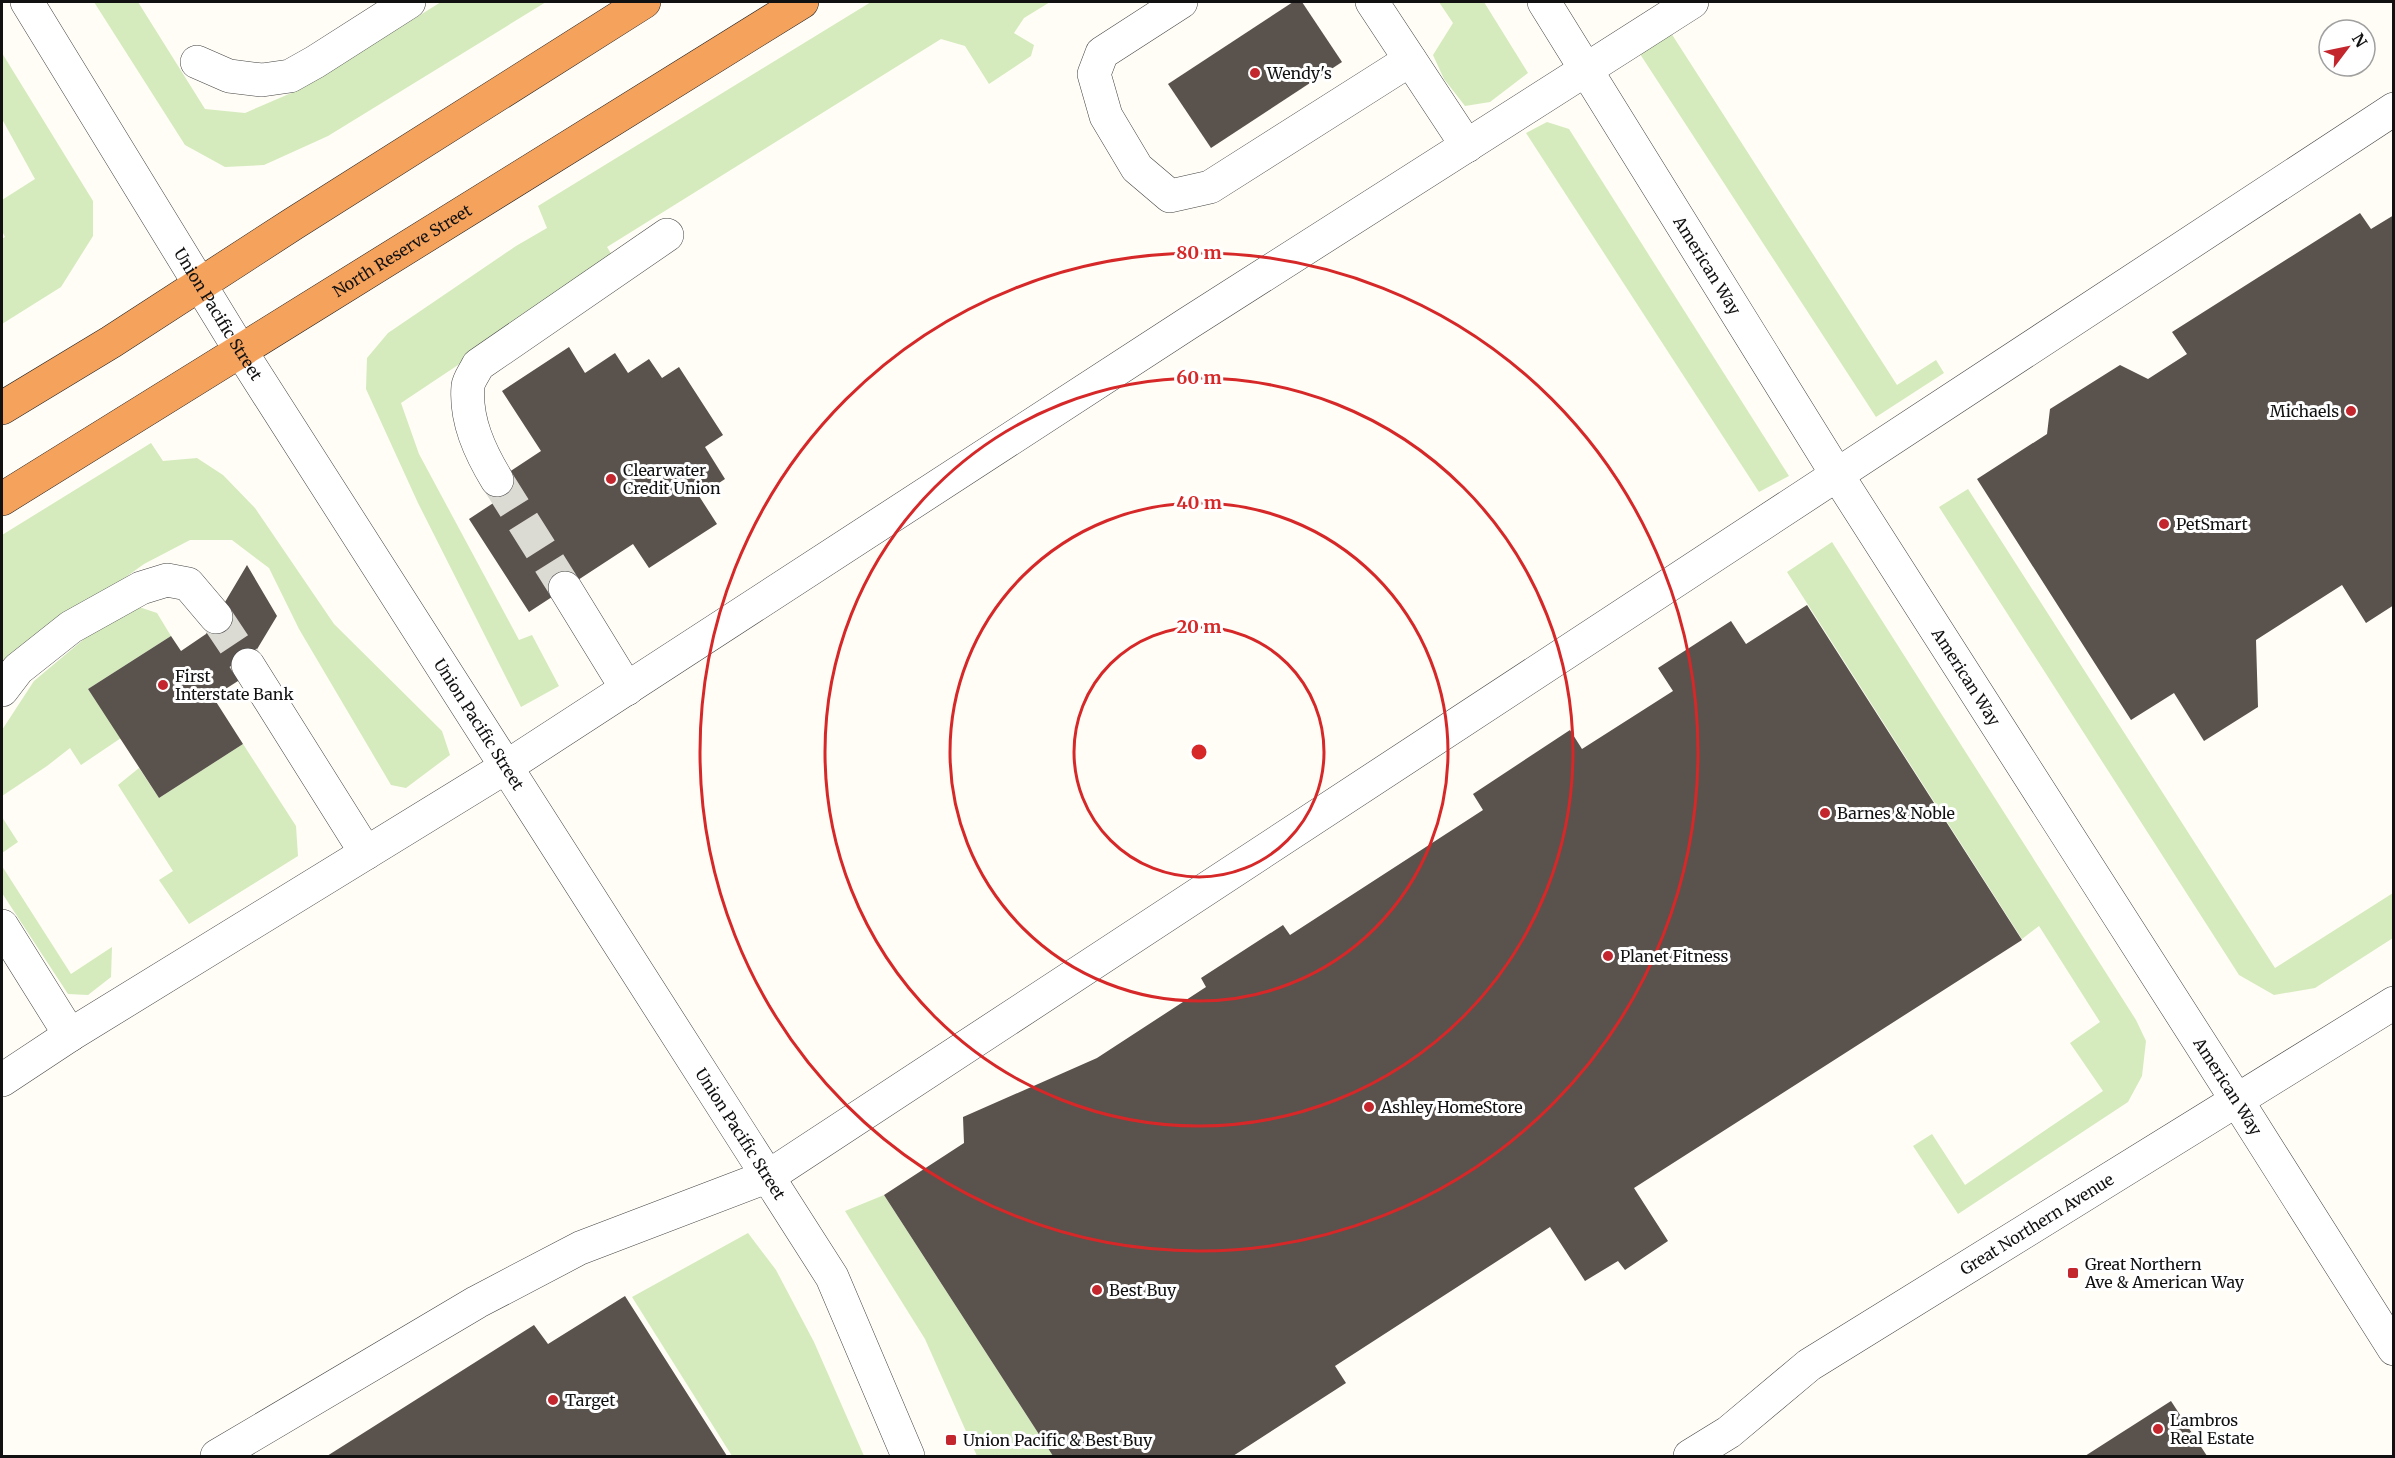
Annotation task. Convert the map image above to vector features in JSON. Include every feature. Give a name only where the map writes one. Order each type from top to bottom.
[{"type":"highway","points":[[2,408],[111,342],[644,2]]},
{"type":"highway","name":"North Reserve Street","points":[[2,499],[802,2]]},
{"type":"street","name":"Union Pacific Street","points":[[27,2],[240,350],[832,1276],[908,1456]]},
{"type":"street","points":[[197,62],[229,76],[262,80],[290,75],[315,62],[409,2]]},
{"type":"street","points":[[1181,2],[1102,53],[1094,74],[1106,116],[1137,168],[1170,196],[1210,187],[1410,60]]},
{"type":"street","points":[[1372,2],[1467,146]]},
{"type":"street","name":"American Way","points":[[1544,2],[1836,473],[2394,1349]]},
{"type":"street","points":[[2,1080],[70,1035],[506,767],[1168,336],[1692,2]]},
{"type":"street","points":[[217,1456],[477,1302],[580,1248],[769,1176],[1836,473],[2394,109]]},
{"type":"street","points":[[497,480],[478,449],[470,413],[468,384],[478,365],[667,235]]},
{"type":"street","points":[[2,690],[18,669],[71,627],[141,588],[166,580],[188,584],[216,617]]},
{"type":"street","points":[[566,588],[627,689]]},
{"type":"street","points":[[248,665],[366,853]]},
{"type":"street","points":[[2,926],[70,1035]]},
{"type":"street","name":"Great Northern Avenue","points":[[1690,1456],[1729,1432],[1809,1365],[2394,1003]]},
{"type":"green space","points":[[94,2],[138,2],[205,109],[245,113],[303,88],[441,2],[546,2],[328,136],[264,165],[225,167],[185,145]]},
{"type":"green space","points":[[871,2],[1050,2],[1024,18],[1014,33],[1034,45],[1031,56],[989,84],[965,46],[941,39],[607,247],[615,260],[401,403],[419,454],[519,640],[532,635],[559,686],[521,707],[418,503],[366,389],[367,358],[388,333],[516,246],[547,228],[538,206]]},
{"type":"green space","points":[[1439,2],[1484,2],[1528,73],[1490,102],[1465,106],[1444,79],[1433,55],[1453,23]]},
{"type":"green space","points":[[1671,33],[1897,385],[1936,360],[1944,373],[1876,417],[1640,54]]},
{"type":"green space","points":[[2,53],[93,201],[93,236],[61,287],[2,324],[2,239],[5,237],[2,231],[2,200],[35,179],[2,119]]},
{"type":"green space","points":[[1547,122],[1569,129],[1789,476],[1759,492],[1526,133]]},
{"type":"green space","points":[[151,443],[163,461],[197,458],[223,475],[255,508],[334,624],[442,731],[450,755],[406,788],[391,785],[299,629],[269,568],[232,540],[190,540],[144,564],[16,656],[2,674],[2,535]]},
{"type":"green space","points":[[1968,489],[2275,968],[2393,893],[2393,938],[2315,988],[2274,995],[2239,975],[1939,507]]},
{"type":"green space","points":[[1832,542],[2136,1020],[2146,1041],[2142,1076],[2128,1102],[1958,1214],[1913,1146],[1932,1134],[1965,1185],[2103,1091],[2070,1043],[2100,1022],[2039,926],[2022,939],[1787,572]]},
{"type":"green space","points":[[136,606],[157,613],[171,636],[88,689],[121,738],[81,765],[70,748],[2,796],[2,730],[34,681],[109,618]]},
{"type":"green space","points":[[243,744],[296,826],[298,856],[189,924],[159,880],[173,871],[118,785],[139,768],[159,798]]},
{"type":"green space","points":[[2,817],[18,842],[2,853]]},
{"type":"green space","points":[[2,866],[71,974],[112,947],[111,977],[88,995],[68,994],[2,893]]},
{"type":"green space","points":[[884,1195],[1053,1456],[977,1456],[925,1339],[845,1211]]},
{"type":"green space","points":[[748,1233],[776,1270],[814,1342],[864,1456],[732,1456],[632,1297]]},
{"type":"building","name":"Wendy's","points":[[1293,2],[1302,2],[1342,62],[1211,148],[1168,84]]},
{"type":"building","points":[[2360,213],[2371,229],[2394,215],[2394,605],[2366,623],[2342,585],[2256,640],[2258,707],[2204,741],[2174,693],[2131,720],[1977,479],[2047,434],[2050,409],[2120,365],[2148,379],[2187,354],[2172,332]]},
{"type":"building","name":"Clearwater Credit Union","points":[[569,347],[585,373],[615,353],[628,373],[649,359],[662,378],[679,367],[723,435],[705,447],[725,479],[699,496],[717,524],[649,568],[633,544],[529,612],[469,519],[507,494],[497,480],[541,451],[502,391]]},
{"type":"building","name":"First Interstate Bank","points":[[247,565],[277,616],[238,681],[213,697],[243,744],[159,798],[88,689],[171,636],[181,651],[206,634]]},
{"type":"building","points":[[1807,605],[2022,940],[1634,1188],[1668,1241],[1625,1270],[1618,1261],[1585,1281],[1550,1227],[1335,1366],[1346,1383],[1233,1456],[1053,1456],[884,1195],[964,1143],[963,1117],[1097,1058],[1206,987],[1201,978],[1283,925],[1290,935],[1483,810],[1473,794],[1570,730],[1582,749],[1673,691],[1658,668],[1731,621],[1746,644]]},
{"type":"building","name":"Target","points":[[625,1296],[727,1456],[327,1456],[534,1325],[548,1344]]},
{"type":"building","name":"Lambros Real Estate","points":[[2171,1401],[2207,1456],[2085,1456]]},
{"type":"tunnel","points":[[497,480],[565,588]]},
{"type":"tunnel","points":[[216,617],[248,665]]},
{"type":"place","name":"Wendy's","points":[[1255,73]]},
{"type":"place","name":"Michaels","points":[[2351,411]]},
{"type":"place","name":"Clearwater Credit Union","points":[[611,479]]},
{"type":"place","name":"PetSmart","points":[[2164,524]]},
{"type":"place","name":"First Interstate Bank","points":[[163,685]]},
{"type":"place","name":"Barnes & Noble","points":[[1825,813]]},
{"type":"place","name":"Planet Fitness","points":[[1608,956]]},
{"type":"place","name":"Ashley HomeStore","points":[[1369,1107]]},
{"type":"place","name":"Great Northern Ave & American Way","points":[[2073,1273]]},
{"type":"place","name":"Best Buy","points":[[1097,1290]]},
{"type":"place","name":"Target","points":[[553,1400]]},
{"type":"place","name":"Lambros Real Estate","points":[[2158,1429]]},
{"type":"place","name":"Union Pacific & Best Buy","points":[[951,1440]]}]
